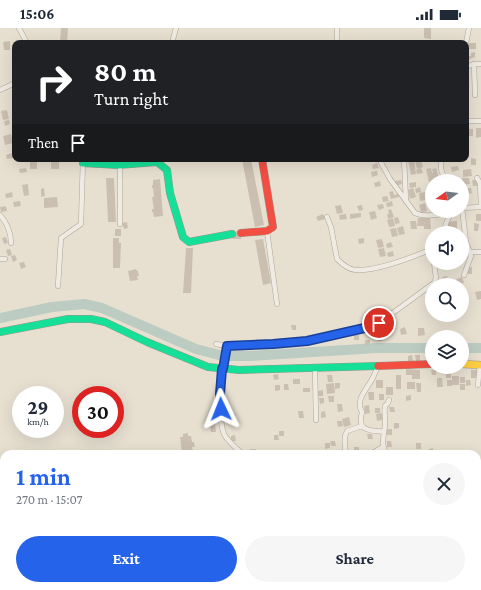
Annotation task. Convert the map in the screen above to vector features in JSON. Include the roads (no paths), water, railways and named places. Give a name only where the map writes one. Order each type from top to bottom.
[{"type":"street","points":[[19,28],[25,40]]},
{"type":"street","points":[[173,40],[176,28]]},
{"type":"street","points":[[337,28],[337,40]]},
{"type":"street","points":[[467,40],[469,28]]},
{"type":"street","points":[[474,64],[475,94]]},
{"type":"street","points":[[469,66],[481,64]]},
{"type":"street","points":[[0,90],[12,84]]},
{"type":"street","points":[[469,121],[481,121]]},
{"type":"street","points":[[58,286],[61,238],[81,224],[83,162]]},
{"type":"street","points":[[92,162],[120,165],[156,162],[167,170],[170,193],[183,237],[189,242],[232,234]]},
{"type":"street","points":[[241,233],[267,231],[272,228],[273,224],[263,162]]},
{"type":"street","points":[[381,162],[390,179],[406,202],[417,214],[425,215]]},
{"type":"street","points":[[404,162],[406,202]]},
{"type":"street","points":[[441,162],[443,174]]},
{"type":"street","points":[[120,165],[120,224]]},
{"type":"street","points":[[469,207],[481,206],[480,183],[477,178]]},
{"type":"street","points":[[0,215],[8,226],[11,243]]},
{"type":"street","points":[[327,217],[331,227],[337,259],[351,269],[356,270],[369,268],[402,260],[425,252]]},
{"type":"street","points":[[267,231],[277,304]]},
{"type":"street","points":[[469,261],[471,256],[469,252],[481,252]]},
{"type":"street","points":[[216,344],[226,348],[307,341],[373,326],[434,283],[436,278],[435,270]]},
{"type":"street","points":[[464,275],[466,270]]},
{"type":"street","points":[[0,332],[68,319],[91,319],[105,322],[146,342],[208,367],[222,369],[239,370],[425,364]]},
{"type":"street","points":[[226,348],[222,369],[220,394],[223,429],[228,441],[238,450]]},
{"type":"street","points":[[469,364],[481,365],[478,384]]},
{"type":"street","points":[[378,366],[373,378],[363,393],[359,408],[362,412],[360,419],[362,426],[366,430],[384,432]]},
{"type":"street","points":[[315,368],[316,420]]},
{"type":"street","points":[[384,450],[383,447],[385,425],[384,407],[388,404],[389,400]]},
{"type":"street","points":[[346,450],[345,432],[362,426]]},
{"type":"street","points":[[378,450],[383,447]]},
{"type":"waterway","points":[[0,318],[52,307],[84,304],[102,308],[196,349],[223,356],[250,356],[377,348],[425,348]]},
{"type":"waterway","points":[[469,348],[481,348]]}]
